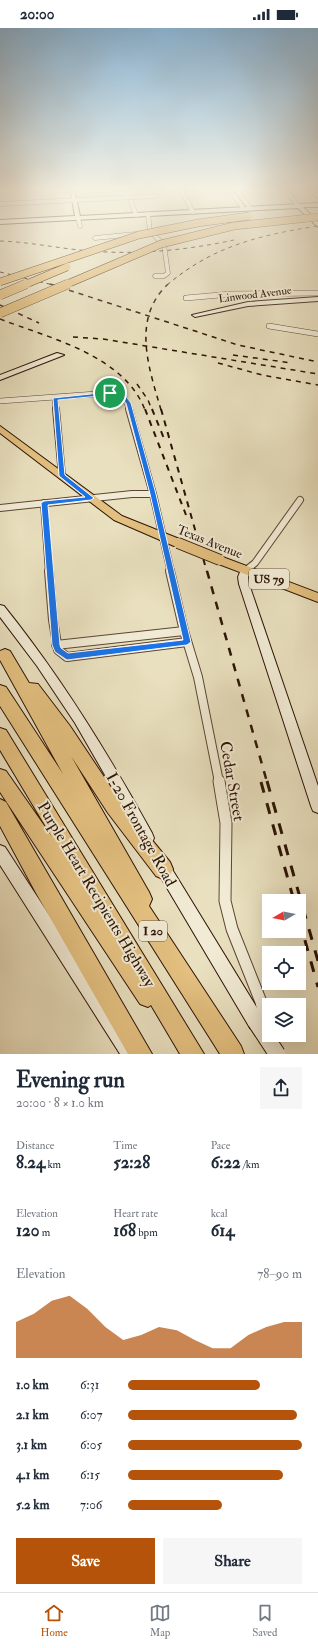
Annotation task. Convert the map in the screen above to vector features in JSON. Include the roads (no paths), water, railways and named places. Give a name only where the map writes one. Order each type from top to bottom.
[{"type":"highway","points":[[0,282],[136,236]]},
{"type":"highway","points":[[0,295],[95,256],[155,236]]},
{"type":"highway","points":[[0,305],[126,253],[172,239],[188,236]]},
{"type":"highway","points":[[0,313],[150,248],[194,236]]},
{"type":"highway","points":[[0,287],[96,249]]},
{"type":"highway","points":[[0,318],[48,292]]},
{"type":"highway","points":[[2,652],[37,694],[114,807],[163,869]]},
{"type":"highway","points":[[2,652],[199,1002]]},
{"type":"highway","name":"Purple Heart Recipients Highway","points":[[0,692],[234,1054]]},
{"type":"highway","name":"Purple Heart Recipients Highway","points":[[0,735],[193,1054]]},
{"type":"highway","points":[[0,777],[188,1054]]},
{"type":"highway","points":[[0,808],[43,886],[142,1054]]},
{"type":"main road","name":"Linwood Avenue","points":[[196,315],[259,302],[318,299]]},
{"type":"main road","points":[[0,378],[60,355]]},
{"type":"main road","name":"Texas Avenue","points":[[0,429],[118,518],[220,560],[251,567],[318,598]]},
{"type":"main road","points":[[251,567],[243,577],[244,584],[318,806]]},
{"type":"main road","name":"I-20 Frontage Road","points":[[0,609],[57,683],[101,755],[163,869],[277,1054]]},
{"type":"main road","points":[[0,852],[130,1054]]},
{"type":"street","points":[[95,238],[125,236]]},
{"type":"street","points":[[154,276],[164,276],[168,273],[165,247],[161,240],[156,236]]},
{"type":"street","points":[[186,298],[239,294],[318,293]]},
{"type":"street","points":[[269,326],[318,334]]},
{"type":"street","name":"Cedar Street","points":[[55,398],[110,393],[122,395],[128,403],[153,494],[184,631],[200,683],[225,810],[226,829],[224,879],[227,908],[230,923],[264,1012],[268,1034],[268,1054]]},
{"type":"street","points":[[0,401],[55,398],[62,476]]},
{"type":"street","points":[[0,508],[91,498],[153,494]]},
{"type":"street","points":[[251,567],[300,500]]},
{"type":"street","points":[[44,503],[56,645],[62,654],[74,657],[187,642]]},
{"type":"street","points":[[56,645],[184,631]]},
{"type":"railway","points":[[168,285],[184,272],[220,252],[238,244],[267,236]]},
{"type":"railway","points":[[0,241],[80,250],[145,252],[181,249],[234,240]]},
{"type":"railway","points":[[0,272],[53,285]]},
{"type":"railway","points":[[50,284],[149,316]]},
{"type":"railway","points":[[149,316],[157,298],[168,285]]},
{"type":"railway","points":[[0,305],[39,323]]},
{"type":"railway","points":[[146,346],[146,328],[149,316]]},
{"type":"railway","points":[[149,316],[238,345],[318,362]]},
{"type":"railway","points":[[0,319],[62,342],[103,362],[120,375],[135,391],[145,410]]},
{"type":"railway","points":[[73,337],[103,339],[146,346]]},
{"type":"railway","points":[[146,346],[318,374]]},
{"type":"railway","points":[[146,346],[148,361],[161,410]]},
{"type":"railway","points":[[233,355],[292,363]]},
{"type":"railway","points":[[218,363],[262,375],[318,385]]},
{"type":"railway","points":[[137,384],[148,400],[152,410]]},
{"type":"railway","points":[[145,409],[186,515]]},
{"type":"railway","points":[[152,409],[165,441]]},
{"type":"railway","points":[[161,409],[207,572]]},
{"type":"railway","points":[[207,571],[267,782]]},
{"type":"railway","points":[[267,781],[318,961]]},
{"type":"railway","points":[[261,782],[292,894]]},
{"type":"railway","points":[[304,938],[318,987]]}]
